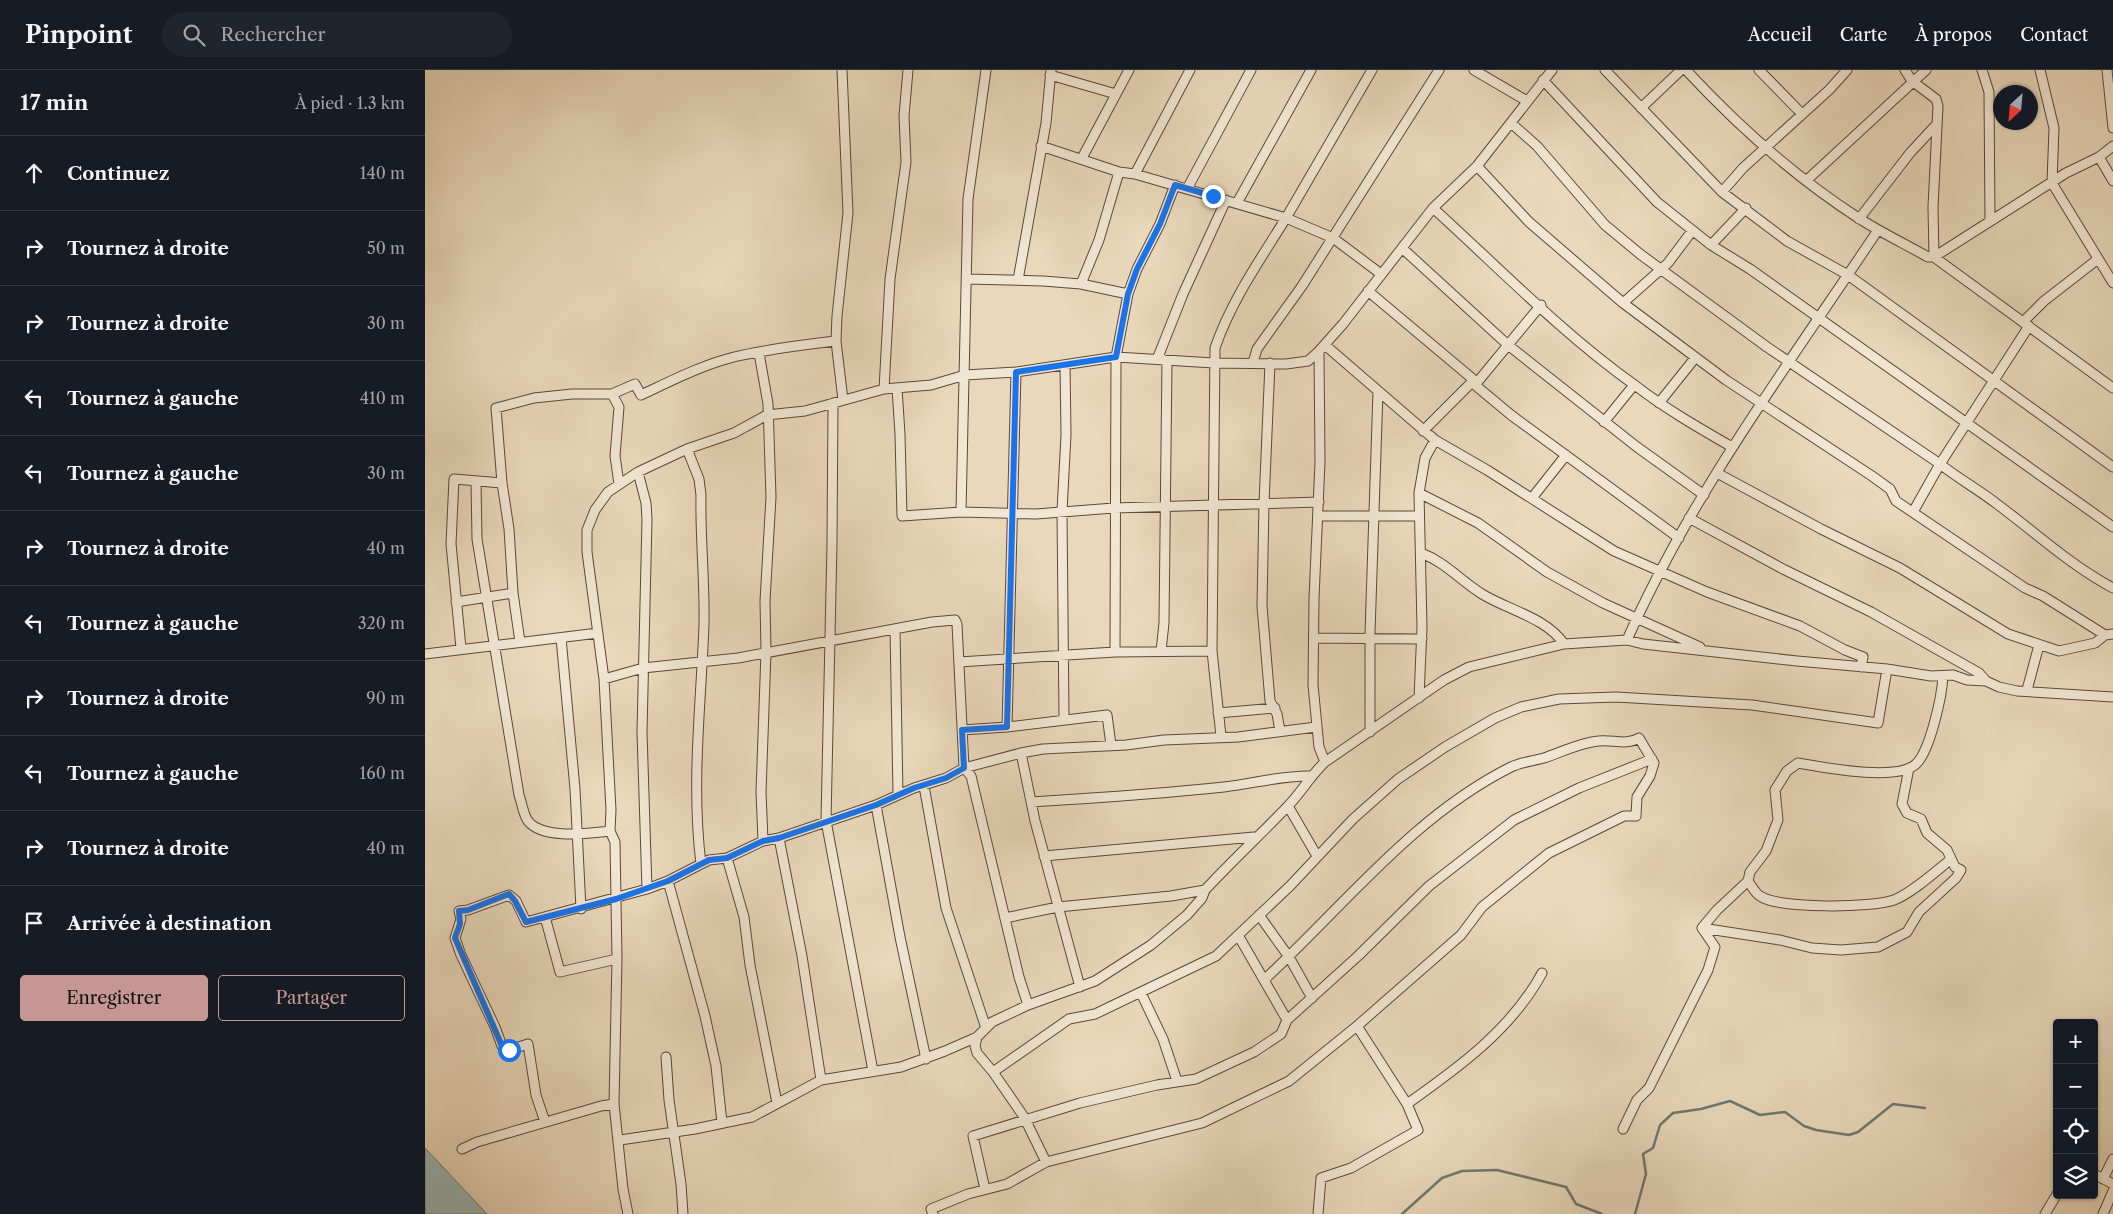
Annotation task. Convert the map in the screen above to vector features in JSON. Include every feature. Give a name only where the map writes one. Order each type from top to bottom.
[{"type":"street","points":[[842,70],[848,213],[836,342],[843,400]]},
{"type":"street","points":[[884,389],[890,278],[905,162],[904,116],[908,70]]},
{"type":"street","points":[[961,512],[968,279],[968,199],[986,70]]},
{"type":"street","points":[[1082,158],[1129,70]]},
{"type":"street","points":[[1135,174],[1190,70]]},
{"type":"street","points":[[1187,189],[1251,70]]},
{"type":"street","points":[[1237,203],[1311,70]]},
{"type":"street","points":[[1221,736],[1212,651],[1215,348],[1229,313],[1372,70]]},
{"type":"street","points":[[1253,363],[1257,349],[1333,238],[1439,70]]},
{"type":"street","points":[[1474,70],[1527,101]]},
{"type":"street","points":[[628,1214],[623,1189],[620,1140],[615,1104],[617,959],[615,842],[610,831],[611,810],[604,680],[587,552],[587,530],[595,510],[608,492],[638,472],[687,449],[734,433],[767,416],[805,411],[884,389],[931,386],[965,376],[1016,372],[1116,357],[1215,363],[1308,361],[1322,348],[1433,208],[1477,166],[1552,70]]},
{"type":"street","points":[[1605,70],[1722,192],[1746,208],[1787,241],[1848,275],[2113,467]]},
{"type":"street","points":[[1641,108],[1681,70]]},
{"type":"street","points":[[1686,70],[1765,147],[1859,219],[1928,256],[1934,257],[2113,388]]},
{"type":"street","points":[[1759,70],[1802,114]]},
{"type":"street","points":[[1831,70],[1838,77]]},
{"type":"street","points":[[1722,192],[1765,147],[1829,90],[1838,77],[1847,70]]},
{"type":"street","points":[[1905,70],[1912,81],[1936,98],[1938,106],[1934,257]]},
{"type":"street","points":[[1807,180],[1912,81],[1927,70]]},
{"type":"street","points":[[1982,70],[1989,92],[1990,221]]},
{"type":"street","points":[[2040,70],[2054,128],[2052,183],[2113,283]]},
{"type":"street","points":[[2107,70],[2113,128]]},
{"type":"street","points":[[1018,280],[1046,123],[1050,73],[1116,94]]},
{"type":"street","points":[[1543,80],[1657,202],[1693,231],[1711,245],[1750,269],[2113,527]]},
{"type":"street","points":[[1511,124],[1537,146],[1605,225],[1661,269],[1788,362],[1996,503],[2069,561],[2113,588]]},
{"type":"street","points":[[1859,219],[1910,153],[1936,125]]},
{"type":"street","points":[[1041,146],[1082,158],[1119,172],[1135,174],[1175,185],[1286,218],[1333,238],[1381,274]]},
{"type":"street","points":[[1934,257],[2066,173],[2099,157],[2113,146]]},
{"type":"street","points":[[2099,157],[2113,181]]},
{"type":"street","points":[[1477,166],[1529,222],[1623,303],[1695,358],[1872,476],[1890,489],[1896,501],[2025,588],[2043,596],[2109,634],[2095,643],[2059,651],[2008,634],[1900,568],[1717,473]]},
{"type":"street","points":[[1081,284],[1099,240],[1119,172]]},
{"type":"street","points":[[1115,652],[1116,357],[1128,294],[1137,269],[1160,224],[1175,185]]},
{"type":"street","points":[[1167,361],[1158,357],[1159,350],[1226,200]]},
{"type":"street","points":[[1433,208],[1634,385],[1659,403],[1732,447]]},
{"type":"street","points":[[1711,245],[1746,208]]},
{"type":"street","points":[[1627,640],[1689,518],[1732,447],[1878,230]]},
{"type":"street","points":[[1623,303],[1661,269],[1693,231]]},
{"type":"street","points":[[1402,248],[1508,344],[1604,422],[1704,495]]},
{"type":"street","points":[[1913,512],[1940,464],[1995,380],[2026,324],[2044,302],[2098,259]]},
{"type":"street","points":[[968,279],[1081,284],[1128,294]]},
{"type":"street","points":[[1368,291],[1475,383],[1566,455],[1679,538]]},
{"type":"street","points":[[1423,431],[1475,383],[1541,305]]},
{"type":"street","points":[[520,642],[513,593],[509,529],[502,483],[497,408],[534,398],[572,394],[611,394],[635,384],[641,395],[682,376],[733,357],[803,344],[836,342]]},
{"type":"street","points":[[1322,348],[1378,391],[1435,440],[1532,498],[1614,551],[1660,572],[1800,626],[1845,650],[1863,657],[1861,667]]},
{"type":"street","points":[[1322,348],[1313,686],[1319,747],[1325,762]]},
{"type":"street","points":[[759,352],[768,404],[767,416],[771,447],[771,498],[765,601],[761,792],[763,841]]},
{"type":"street","points":[[1659,403],[1695,358]]},
{"type":"street","points":[[1161,651],[1164,592],[1163,508],[1167,361]]},
{"type":"street","points":[[1270,363],[1262,606],[1270,701],[1275,708],[1280,731]]},
{"type":"street","points":[[1064,718],[1062,511],[1066,435],[1065,365]]},
{"type":"street","points":[[1007,727],[1016,372]]},
{"type":"street","points":[[1604,422],[1634,385]]},
{"type":"street","points":[[897,388],[902,516],[961,512],[1036,514],[1114,508],[1319,502]]},
{"type":"street","points":[[1370,732],[1372,517],[1378,391]]},
{"type":"street","points":[[611,394],[619,407],[615,456],[619,484]]},
{"type":"street","points":[[833,403],[833,544],[829,641],[827,821],[873,1071]]},
{"type":"street","points":[[1419,698],[1422,639],[1419,493],[1425,458],[1435,440]]},
{"type":"street","points":[[687,449],[699,479],[701,495],[700,525],[704,624],[697,783],[701,864]]},
{"type":"street","points":[[1532,498],[1566,455]]},
{"type":"street","points":[[638,472],[646,503],[647,518],[643,668],[647,889]]},
{"type":"street","points":[[461,648],[451,544],[454,478],[502,483]]},
{"type":"street","points":[[476,481],[477,539],[519,795],[528,820],[546,832],[577,835],[610,831]]},
{"type":"street","points":[[1419,493],[1479,523],[1547,572],[1636,619],[1709,652]]},
{"type":"street","points":[[1318,516],[1419,516]]},
{"type":"street","points":[[1689,518],[1765,560],[1871,612],[1979,673],[1986,681]]},
{"type":"street","points":[[1421,553],[1433,558],[1489,598],[1557,634],[1563,644]]},
{"type":"street","points":[[456,602],[513,593]]},
{"type":"street","points":[[604,680],[643,668],[739,658],[933,622],[955,620],[957,624],[964,768],[971,776],[1019,977],[1028,1005]]},
{"type":"street","points":[[895,629],[897,795]]},
{"type":"street","points":[[425,654],[461,648],[495,646],[598,633]]},
{"type":"street","points":[[561,638],[581,909]]},
{"type":"street","points":[[1314,638],[1422,639]]},
{"type":"street","points":[[620,1140],[752,1117],[821,1080],[901,1067],[926,1059],[977,1037],[992,1022],[1028,1005],[1095,981],[1151,945],[1187,915],[1202,898],[1205,890],[1255,837],[1288,806],[1311,776],[1325,762],[1444,680],[1469,667],[1563,644],[1627,640],[1709,652],[1943,676],[1953,675],[1967,680],[1986,681],[1999,687],[2053,694],[2113,697]]},
{"type":"street","points":[[2027,690],[2039,645]]},
{"type":"street","points":[[959,662],[1009,657],[1063,657],[1115,652],[1212,651]]},
{"type":"street","points":[[993,1072],[1069,1019],[1095,1014],[1217,956],[1353,819],[1398,780],[1445,747],[1495,718],[1521,707],[1559,699],[1616,697],[1752,705],[1878,723],[1887,669]]},
{"type":"street","points":[[1702,928],[1717,910],[1748,881],[1751,872],[1766,851],[1778,820],[1775,790],[1787,771],[1798,763],[1852,772],[1883,773],[1909,768],[1916,764],[1933,729],[1941,697],[1943,676]]},
{"type":"street","points":[[1218,713],[1275,708]]},
{"type":"street","points":[[962,730],[1007,727],[1064,718],[1107,714],[1111,746]]},
{"type":"street","points":[[545,1122],[536,1094],[528,1044],[509,1050],[502,1046],[455,938],[460,924],[459,911],[468,910],[505,894],[509,894],[515,901],[526,922],[581,909],[668,881],[717,857],[727,858],[763,841],[779,838],[876,805],[897,795],[946,778],[964,768],[1021,753],[1043,749],[1111,746],[1221,736],[1238,737],[1316,726]]},
{"type":"street","points":[[933,1214],[931,1210],[1007,1184],[1046,1162],[1202,1123],[1289,1081],[1357,1026],[1461,935],[1482,907],[1549,853],[1624,816],[1636,816],[1637,797],[1650,776],[1653,760],[1639,738],[1621,743],[1601,740],[1583,743],[1513,765],[1481,783],[1425,824],[1375,869],[1265,979]]},
{"type":"street","points":[[1021,753],[1044,856],[1080,987]]},
{"type":"street","points":[[985,1190],[973,1136],[1026,1122],[1080,1104],[1177,1081],[1195,1079],[1254,1052],[1281,1034],[1287,1020],[1429,886],[1514,820],[1579,788],[1653,760]]},
{"type":"street","points":[[1702,928],[1780,940],[1812,948],[1841,950],[1878,947],[1907,932],[1919,912],[1957,878],[1961,870],[1955,867],[1950,860],[1947,850],[1927,833],[1921,819],[1907,813],[1902,804],[1909,768]]},
{"type":"street","points":[[1031,802],[1168,793],[1256,784],[1294,775],[1311,776]]},
{"type":"street","points":[[924,786],[946,908],[986,1028]]},
{"type":"street","points":[[876,805],[900,936],[926,1059]]},
{"type":"street","points":[[1288,806],[1317,856]]},
{"type":"street","points":[[1044,856],[1255,837]]},
{"type":"street","points":[[779,838],[802,956],[821,1080]]},
{"type":"street","points":[[727,858],[744,917],[750,964],[777,1103]]},
{"type":"street","points":[[1748,881],[1759,896],[1772,900],[1804,906],[1864,905],[1894,900],[1926,879],[1950,860]]},
{"type":"street","points":[[668,881],[705,1016],[716,1066],[722,1123]]},
{"type":"street","points":[[1005,918],[1058,907],[1171,896],[1205,890]]},
{"type":"street","points":[[1259,915],[1289,957],[1312,998]]},
{"type":"street","points":[[545,917],[560,972],[617,959]]},
{"type":"street","points":[[1623,1128],[1637,1100],[1649,1088],[1708,970],[1715,947],[1702,928]]},
{"type":"street","points":[[1238,935],[1287,1020]]},
{"type":"street","points":[[1407,1104],[1457,1068],[1500,1029],[1531,994],[1543,973]]},
{"type":"street","points":[[1141,993],[1163,1039],[1177,1081]]},
{"type":"street","points":[[1318,1214],[1321,1178],[1351,1168],[1418,1130],[1407,1104],[1357,1026]]},
{"type":"street","points":[[977,1037],[975,1046],[977,1053],[993,1072],[1026,1122],[1046,1162]]},
{"type":"street","points":[[666,1057],[683,1214]]},
{"type":"street","points":[[462,1149],[477,1142],[545,1122],[601,1106],[615,1104]]},
{"type":"street","points":[[2103,1179],[2113,1158]]},
{"type":"street","points":[[2098,1176],[2113,1184]]},
{"type":"street","points":[[2103,1214],[2113,1191]]},
{"type":"street","points":[[2045,1214],[2054,1199]]},
{"type":"water","points":[[425,1148],[487,1214],[425,1214]]},
{"type":"waterway","points":[[1635,1214],[1646,1174],[1643,1154],[1653,1148],[1660,1125],[1673,1113],[1701,1109],[1730,1101],[1760,1115],[1785,1112],[1804,1126],[1816,1130],[1849,1135],[1858,1132],[1893,1104],[1925,1108]]},
{"type":"waterway","points":[[1402,1214],[1442,1178],[1462,1171],[1497,1170],[1566,1187],[1576,1204],[1602,1214]]},
{"type":"route","points":[[509,1050],[502,1046],[461,955],[455,938],[461,919],[459,911],[468,910],[509,894],[526,922],[581,909],[647,889],[717,857],[727,858],[763,841],[779,838],[876,805],[914,788],[946,778],[964,768],[962,730],[1007,727],[1012,513],[1016,439],[1016,372],[1116,357],[1128,294],[1137,269],[1149,249],[1160,224],[1175,185],[1213,196]]}]
